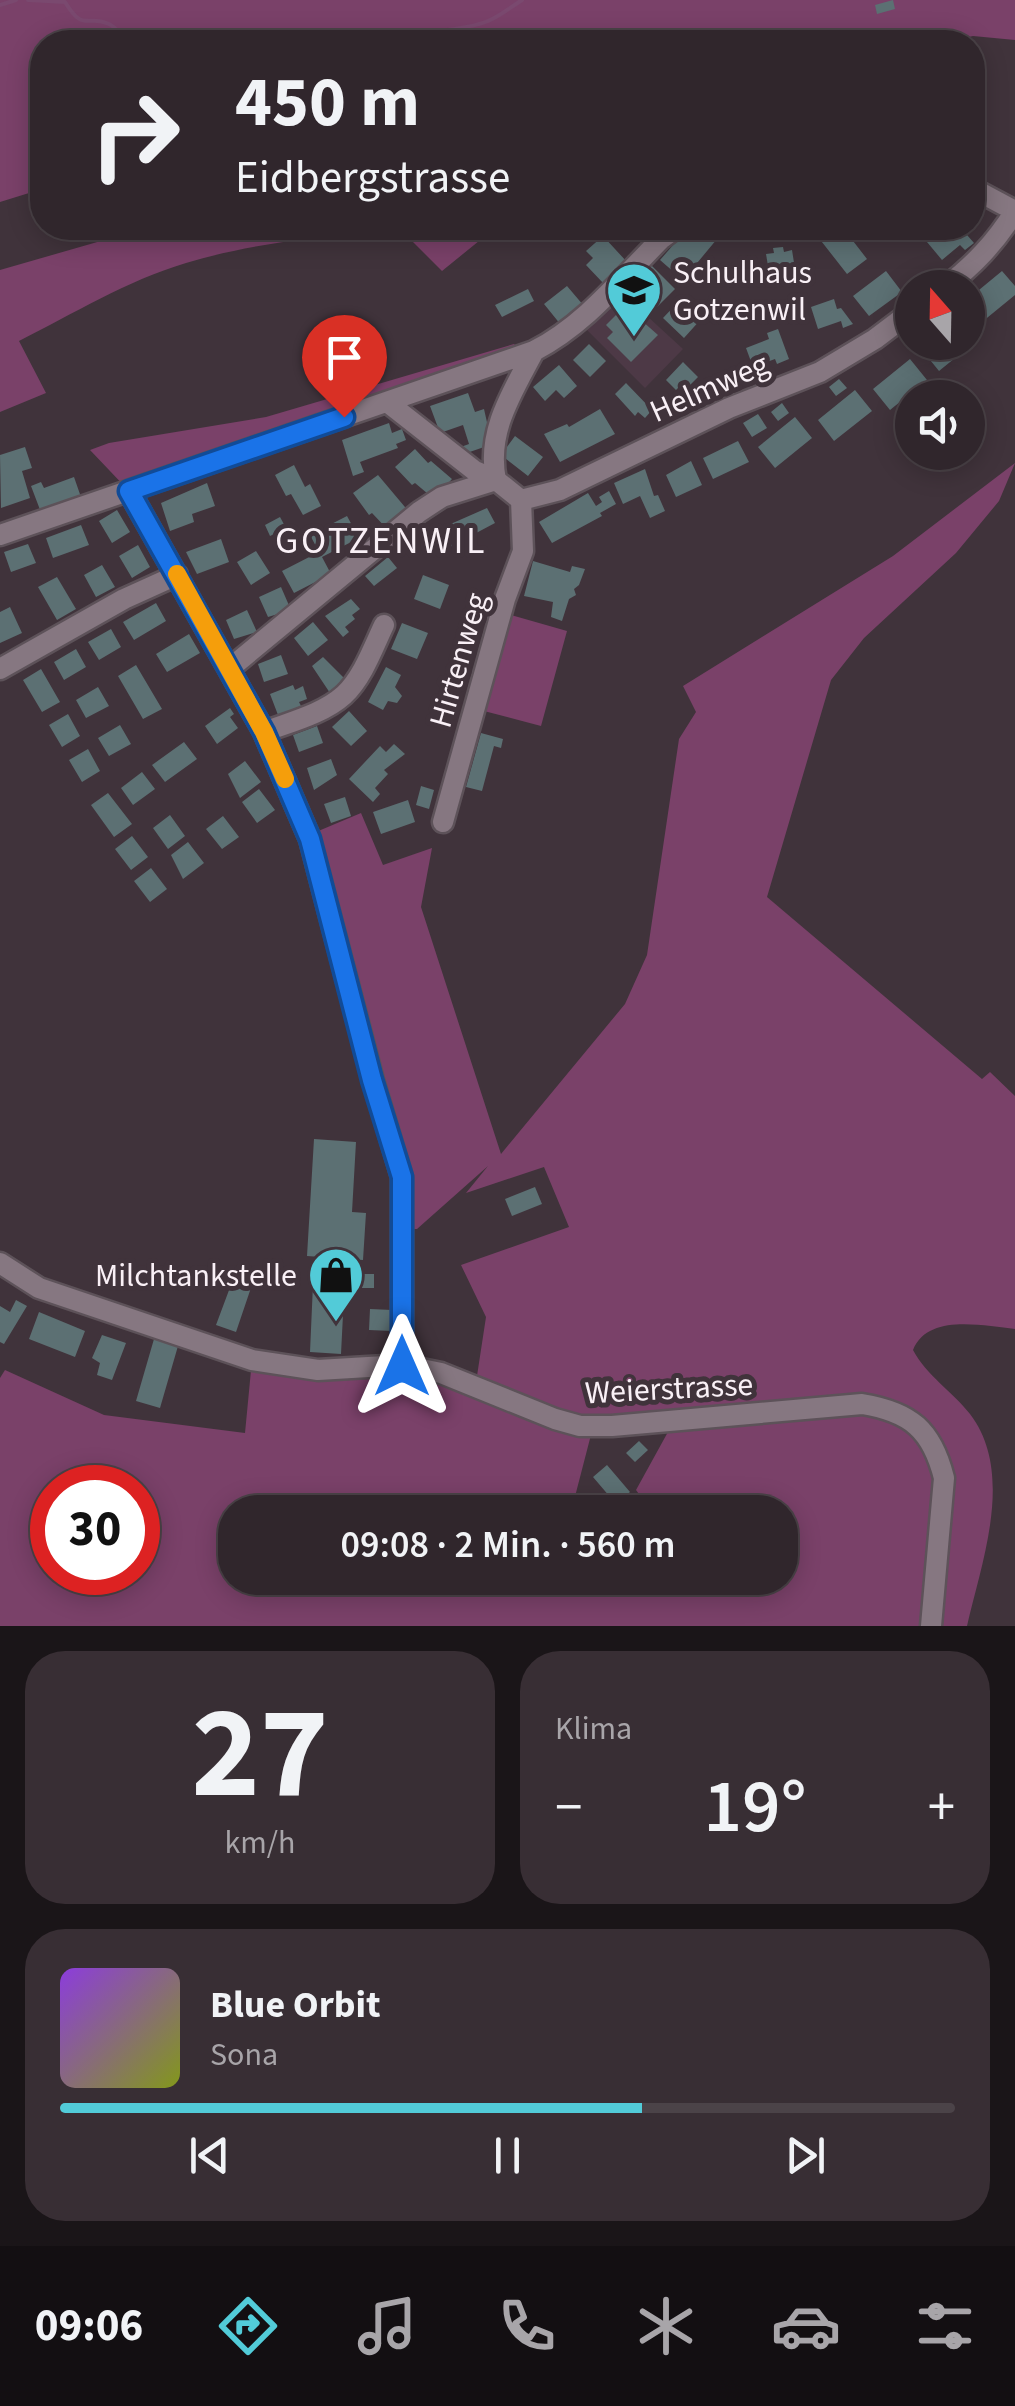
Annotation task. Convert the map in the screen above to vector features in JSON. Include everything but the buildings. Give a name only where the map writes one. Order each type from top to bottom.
[{"type":"street","points":[[968,270],[998,238],[1015,211],[985,195]]},
{"type":"street","points":[[0,535],[534,351],[560,338],[659,240]]},
{"type":"street","name":"Helmweg","points":[[521,500],[560,490],[729,408],[820,372],[895,324]]},
{"type":"street","points":[[496,480],[492,461],[502,411],[534,351]]},
{"type":"street","points":[[386,402],[475,471],[496,480],[521,500]]},
{"type":"street","points":[[229,669],[419,512],[442,497],[496,480]]},
{"type":"street","points":[[129,491],[264,732],[310,839],[372,1080],[402,1177],[402,1366]]},
{"type":"street","name":"Hirtenweg","points":[[443,822],[504,599],[523,550],[521,500]]},
{"type":"street","points":[[0,669],[124,599],[177,575]]},
{"type":"street","points":[[264,732],[321,710],[344,695],[361,672],[384,625]]},
{"type":"street","name":"Weierstrasse","points":[[0,1264],[39,1288],[252,1360],[318,1370],[402,1366],[441,1373],[555,1420],[580,1426],[862,1404],[889,1408],[912,1420],[929,1438],[944,1478],[931,1626]]},
{"type":"shaded area","points":[[0,0],[1015,0],[1015,40],[985,37],[985,30],[30,30],[30,193],[0,202]]},
{"type":"shaded area","points":[[104,240],[295,240],[236,250],[164,270],[19,341],[46,393],[0,412],[0,270]]},
{"type":"shaded area","points":[[411,240],[480,240],[442,271]]},
{"type":"shaded area","name":"Schulhaus Gotzenwil","points":[[622,293],[683,349],[645,388],[586,329]]},
{"type":"shaded area","points":[[514,344],[524,355],[129,491],[90,450],[109,443],[266,417]]},
{"type":"shaded area","points":[[1015,463],[999,501],[956,553],[864,638],[831,680],[767,897],[982,1079],[990,1072],[1015,1096],[1015,1329],[943,1326],[920,1338],[913,1350],[970,1414],[991,1463],[991,1518],[967,1626],[0,1626],[0,1378],[5,1370],[104,1415],[245,1433],[252,1360],[404,1370],[475,1389],[486,1317],[461,1265],[569,1227],[544,1167],[466,1193],[488,1166],[417,1229],[411,1229],[316,832],[361,813],[383,865],[432,848],[421,907],[501,1154],[625,1004],[647,955],[679,739],[696,712],[683,686],[893,556]]},
{"type":"shaded area","points":[[511,615],[567,631],[541,726],[484,711]]},
{"type":"waterway","points":[[0,5],[16,0]]},
{"type":"waterway","points":[[28,0],[65,2],[81,20],[101,21],[116,30]]},
{"type":"waterway","points":[[452,30],[488,21],[522,0]]},
{"type":"slow traffic","points":[[177,574],[264,732],[285,779]]},
{"type":"place","name":"Schulhaus Gotzenwil","points":[[634,339]]},
{"type":"place","name":"Milchtankstelle","points":[[336,1324]]},
{"type":"district","name":"GOTZENWIL","points":[[381,540]]},
{"type":"route","points":[[344,417],[129,491],[264,732],[310,839],[372,1080],[402,1177],[402,1366]]}]
